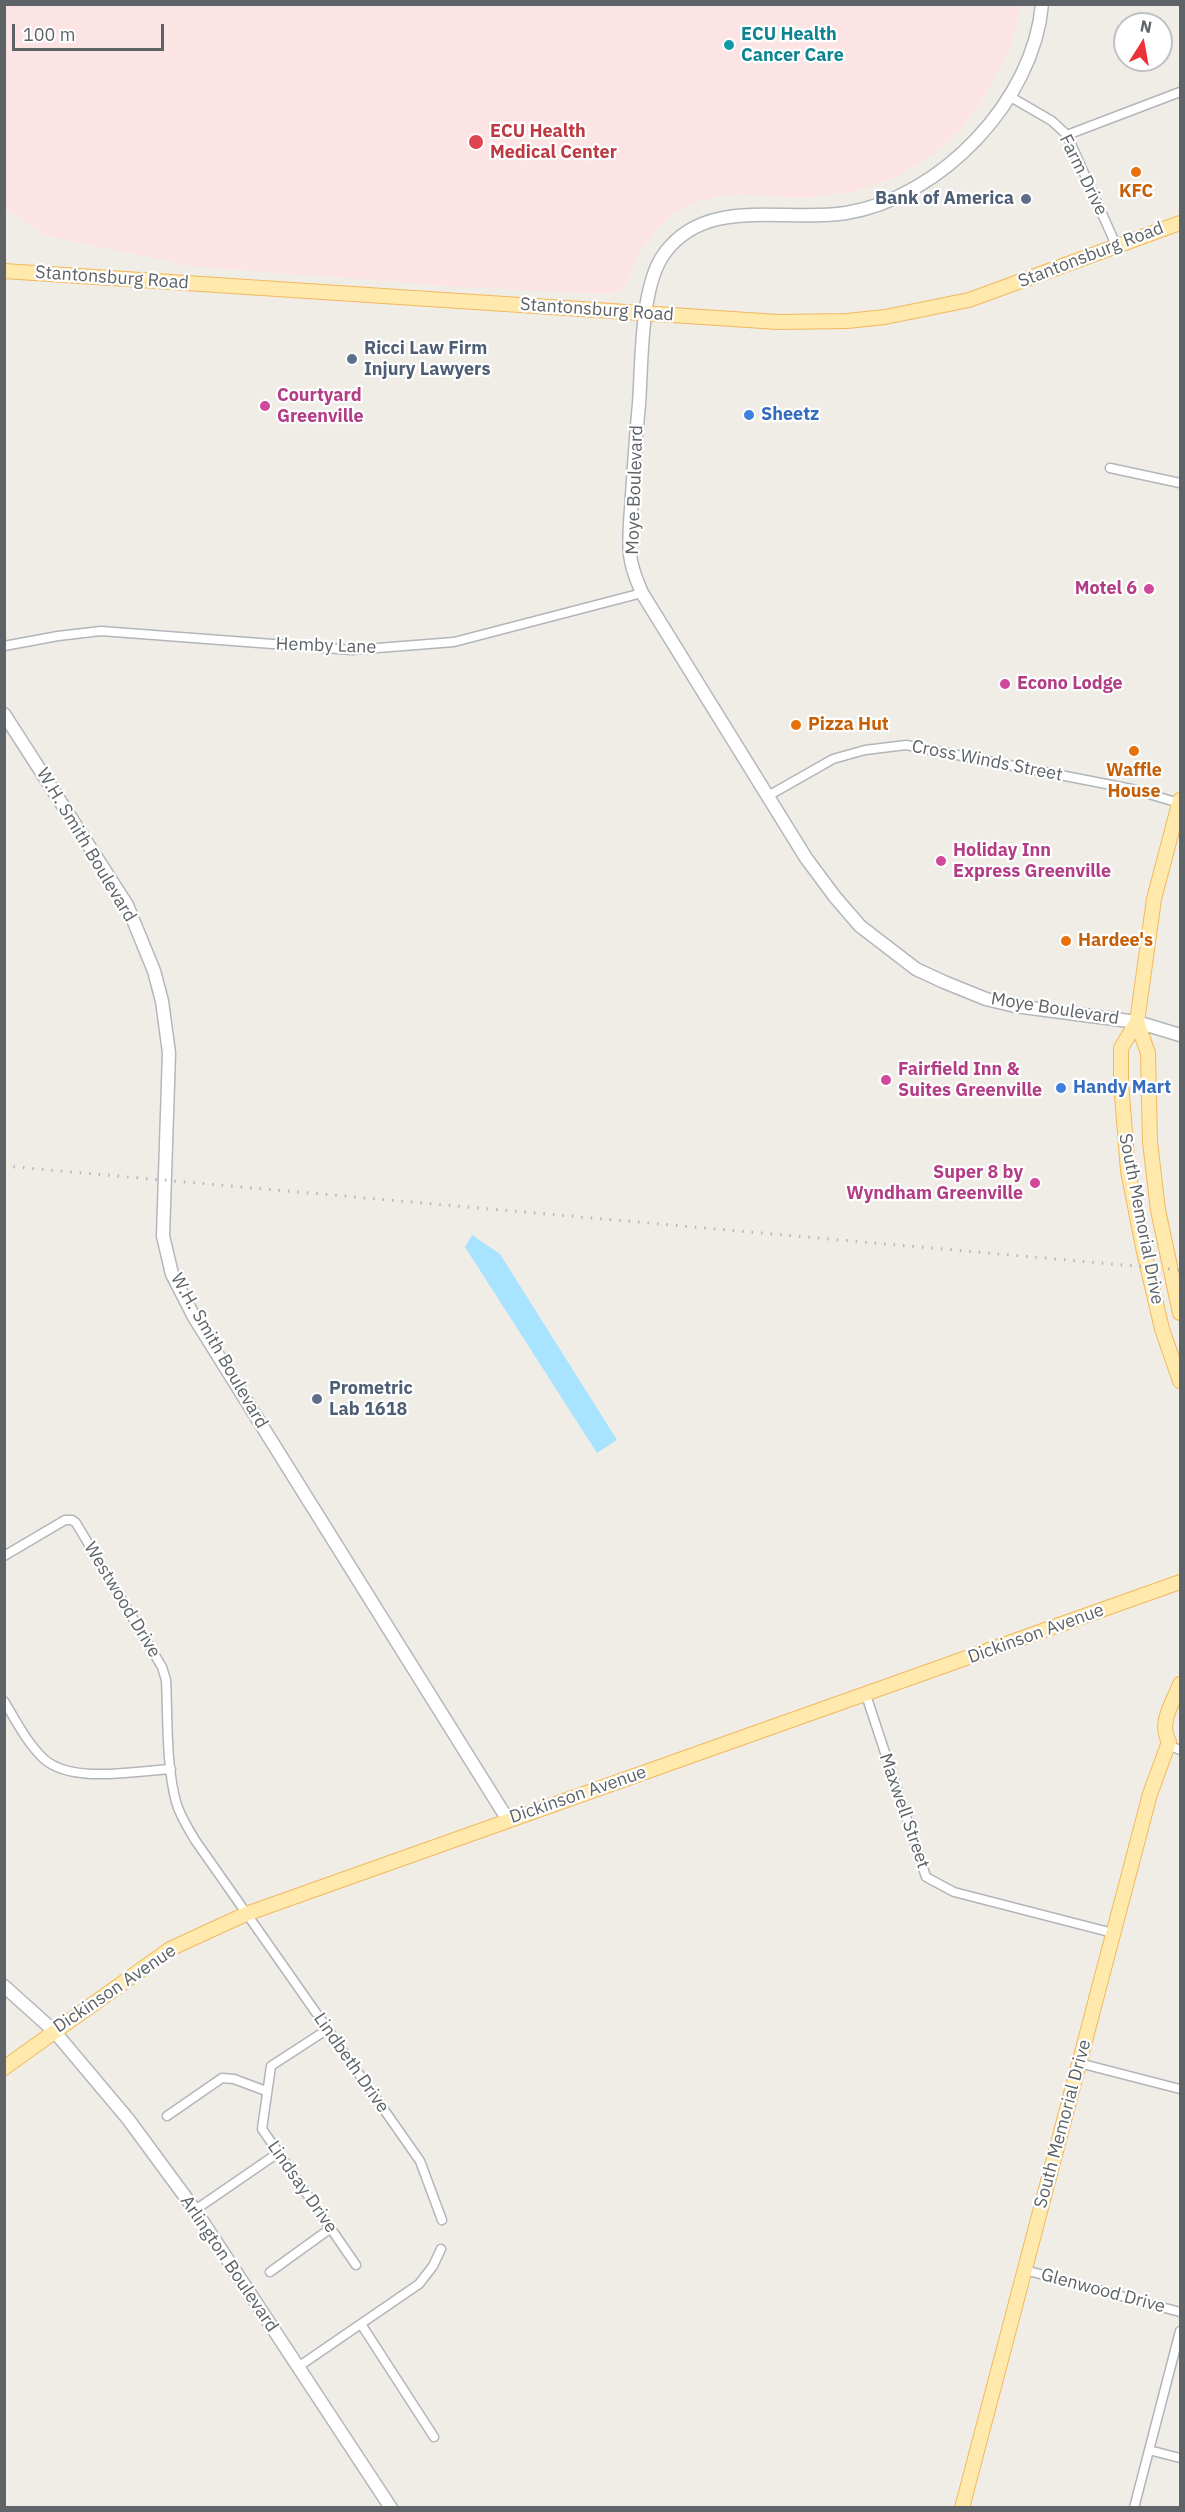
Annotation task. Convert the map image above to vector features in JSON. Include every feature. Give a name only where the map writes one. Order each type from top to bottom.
[{"type":"main road","name":"Stantonsburg Road","points":[[4,271],[778,322],[847,321],[885,317],[969,300],[1179,221]]},
{"type":"main road","name":"South Memorial Drive","points":[[1180,801],[1154,899],[1137,1022],[1121,1048],[1124,1140],[1136,1214],[1155,1299],[1180,1381]]},
{"type":"main road","name":"South Memorial Drive","points":[[1137,1022],[1149,1053],[1150,1142],[1169,1269],[1180,1313]]},
{"type":"main road","name":"Dickinson Avenue","points":[[4,2068],[170,1949],[246,1914],[1180,1582]]},
{"type":"main road","name":"South Memorial Drive","points":[[962,2508],[1150,1794],[1174,1744],[1164,1734],[1163,1726],[1180,1684]]},
{"type":"street","name":"Moye Boulevard","points":[[1042,4],[1041,20],[1034,45],[1009,96],[994,120],[960,156],[943,170],[900,196],[848,213],[812,216],[730,216],[706,220],[689,228],[663,254],[654,273],[646,312],[630,554],[642,593],[806,858],[834,897],[860,926],[916,969],[960,990],[1006,1004],[1137,1022],[1180,1035]]},
{"type":"street","points":[[1067,135],[1180,92]]},
{"type":"street","name":"Farm Drive","points":[[1009,96],[1052,121],[1067,135],[1116,245]]},
{"type":"street","points":[[1110,468],[1180,483]]},
{"type":"street","name":"Hemby Lane","points":[[4,646],[101,631],[352,650],[454,642],[642,593]]},
{"type":"street","name":"W.H. Smith Boulevard","points":[[4,714],[127,905],[154,971],[162,1001],[169,1053],[162,1213],[163,1236],[172,1274],[200,1325],[508,1820]]},
{"type":"street","name":"Cross Winds Street","points":[[768,796],[833,759],[865,750],[906,745],[1132,789],[1180,801]]},
{"type":"street","name":"Westwood Drive","points":[[4,1556],[65,1520],[72,1520],[162,1667],[166,1680],[171,1769],[176,1802],[182,1818],[246,1914]]},
{"type":"street","name":"Maxwell Street","points":[[866,1695],[926,1877],[954,1892],[1113,1933]]},
{"type":"street","points":[[4,1701],[36,1751],[46,1760],[66,1771],[101,1773],[171,1769]]},
{"type":"street","name":"Lindbeth Drive","points":[[246,1914],[420,2161],[442,2220]]},
{"type":"street","name":"Arlington Boulevard","points":[[4,1986],[54,2031],[128,2119],[195,2210],[388,2506]]},
{"type":"street","name":"Lindsay Drive","points":[[328,2029],[271,2066],[262,2129],[356,2265]]},
{"type":"street","points":[[1079,2063],[1180,2089]]},
{"type":"street","points":[[167,2116],[222,2078],[234,2079],[266,2091]]},
{"type":"street","points":[[195,2210],[278,2153]]},
{"type":"street","points":[[270,2272],[331,2228]]},
{"type":"street","points":[[298,2367],[419,2284],[433,2266],[441,2249]]},
{"type":"street","name":"Glenwood Drive","points":[[1025,2270],[1180,2312]]},
{"type":"street","points":[[361,2324],[434,2437]]},
{"type":"street","points":[[1134,2508],[1180,2331]]},
{"type":"street","points":[[1149,2450],[1180,2458]]},
{"type":"shaded area","name":"ECU Health Medical Center","points":[[4,5],[1021,5],[1010,49],[979,105],[960,130],[934,154],[896,177],[853,192],[801,198],[740,194],[699,201],[674,213],[653,234],[638,254],[627,284],[617,293],[609,294],[459,287],[191,266],[46,236],[5,209]]},
{"type":"water","points":[[472,1235],[500,1254],[617,1440],[597,1453],[465,1247]]},
{"type":"railway","points":[[4,1166],[1180,1270]]},
{"type":"place","name":"ECU Health Cancer Care","points":[[729,45]]},
{"type":"place","name":"ECU Health Medical Center","points":[[476,142]]},
{"type":"place","name":"KFC","points":[[1136,172]]},
{"type":"place","name":"Bank of America","points":[[1026,199]]},
{"type":"place","name":"Ricci Law Firm Injury Lawyers","points":[[352,359]]},
{"type":"place","name":"Courtyard Greenville","points":[[265,406]]},
{"type":"place","name":"Sheetz","points":[[749,415]]},
{"type":"place","name":"Motel 6","points":[[1149,589]]},
{"type":"place","name":"Econo Lodge","points":[[1005,684]]},
{"type":"place","name":"Pizza Hut","points":[[796,725]]},
{"type":"place","name":"Waffle House","points":[[1134,751]]},
{"type":"place","name":"Holiday Inn Express Greenville","points":[[941,861]]},
{"type":"place","name":"Hardee's","points":[[1066,941]]},
{"type":"place","name":"Fairfield Inn & Suites Greenville","points":[[886,1080]]},
{"type":"place","name":"Handy Mart","points":[[1061,1088]]},
{"type":"place","name":"Super 8 by Wyndham Greenville","points":[[1035,1183]]},
{"type":"place","name":"Prometric Lab 1618","points":[[317,1399]]}]
